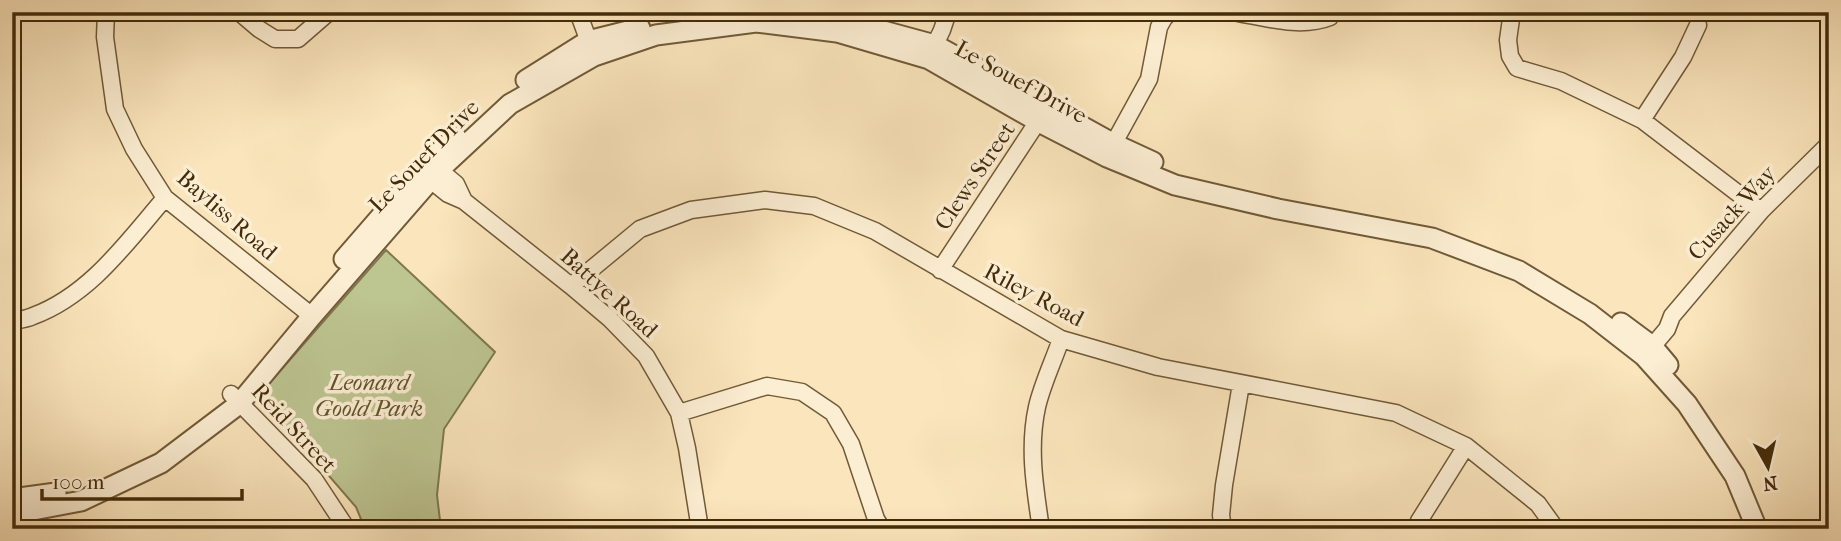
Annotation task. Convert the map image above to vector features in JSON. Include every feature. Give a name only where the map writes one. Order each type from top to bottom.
[{"type":"street","name":"Bayliss Road","points":[[106,12],[105,37],[115,108],[134,149],[165,198],[307,312]]},
{"type":"street","points":[[239,12],[275,39],[298,39],[329,12]]},
{"type":"street","points":[[578,12],[591,48]]},
{"type":"street","name":"Le Souef Drive","points":[[12,514],[80,500],[161,463],[235,399],[429,171],[510,104],[591,48],[655,25],[753,12]]},
{"type":"street","name":"Le Souef Drive","points":[[767,12],[839,19],[932,52],[1043,115],[1175,184],[1278,209],[1432,238],[1518,271],[1643,348],[1699,402],[1737,456],[1770,529]]},
{"type":"street","points":[[932,52],[948,12]]},
{"type":"street","points":[[1110,150],[1149,79],[1159,27],[1170,12]]},
{"type":"street","points":[[1233,12],[1316,23],[1330,17],[1332,12]]},
{"type":"street","points":[[1512,12],[1507,40],[1510,56],[1517,68],[1561,81],[1642,120],[1761,211]]},
{"type":"street","name":"Le Souef Drive","points":[[591,48],[756,22],[837,32],[932,52]]},
{"type":"street","points":[[1642,120],[1683,57],[1698,25]]},
{"type":"street","name":"Clews Street","points":[[940,270],[1043,115]]},
{"type":"street","name":"Cusack Way","points":[[1643,348],[1667,329],[1672,316],[1761,211],[1829,144]]},
{"type":"street","name":"Battye Road","points":[[429,171],[456,184],[464,201],[610,319],[646,356],[679,413],[700,529]]},
{"type":"street","points":[[12,321],[33,316],[74,295],[111,261],[165,198]]},
{"type":"street","name":"Riley Road","points":[[571,286],[640,229],[691,210],[765,200],[814,206],[875,231],[1061,340],[1158,367],[1396,413],[1466,446],[1538,504],[1556,529]]},
{"type":"street","points":[[1041,529],[1032,446],[1037,407],[1061,340]]},
{"type":"street","name":"Le Souef Drive","points":[[1643,348],[1687,404],[1735,476],[1757,529]]},
{"type":"street","points":[[1223,529],[1221,515],[1224,485],[1241,383]]},
{"type":"street","points":[[679,413],[767,386],[802,392],[833,413],[852,444],[876,519],[882,529]]},
{"type":"street","name":"Le Souef Drive","points":[[12,499],[78,489],[156,454],[235,399]]},
{"type":"street","name":"Reid Street","points":[[235,399],[314,479],[346,529]]},
{"type":"street","points":[[1416,529],[1466,446]]},
{"type":"green space","name":"Leonard Goold Park","points":[[386,250],[495,352],[444,429],[437,495],[441,529],[365,529],[356,507],[259,395]]}]
